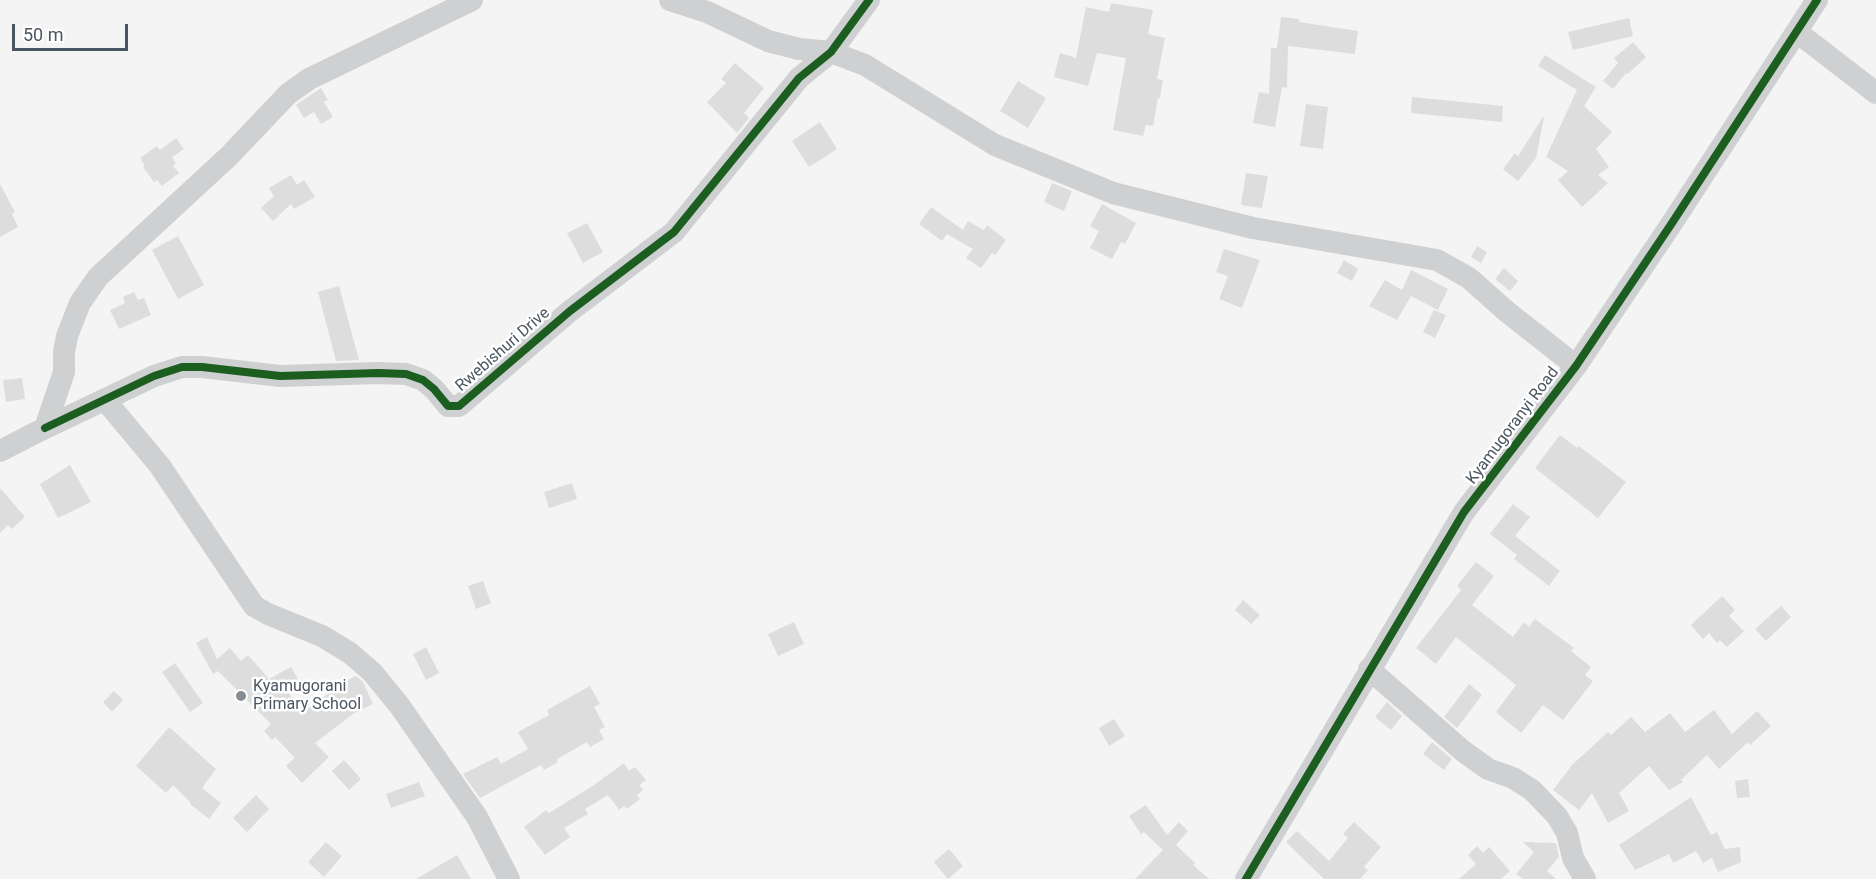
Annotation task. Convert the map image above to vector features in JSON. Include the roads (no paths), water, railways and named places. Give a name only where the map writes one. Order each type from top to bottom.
[{"type":"street","points":[[45,428],[64,372],[67,336],[80,303],[98,277],[230,156],[288,94],[309,79],[472,0]]},
{"type":"street","points":[[670,0],[707,12],[768,41],[799,49],[831,51],[864,66],[995,145],[1113,192],[1253,228],[1437,260],[1469,278],[1506,311],[1576,366]]},
{"type":"street","name":"Rwebishuri Drive","points":[[0,451],[105,400],[170,370],[182,367],[202,367],[280,376],[406,374],[423,380],[448,406],[459,406],[570,311],[674,232],[799,78],[831,51],[869,0]]},
{"type":"street","name":"Kyamugoranyi Road","points":[[1246,879],[1464,512],[1576,366],[1817,0]]},
{"type":"street","points":[[1797,32],[1876,93]]},
{"type":"street","points":[[105,400],[160,466],[254,606],[322,636],[350,652],[372,672],[399,705],[477,817],[509,879]]},
{"type":"street","points":[[1370,669],[1463,751],[1488,769],[1513,778],[1532,790],[1557,816],[1567,833],[1572,858],[1585,879]]},
{"type":"place","name":"Kyamugorani Primary School","points":[[241,696]]}]
